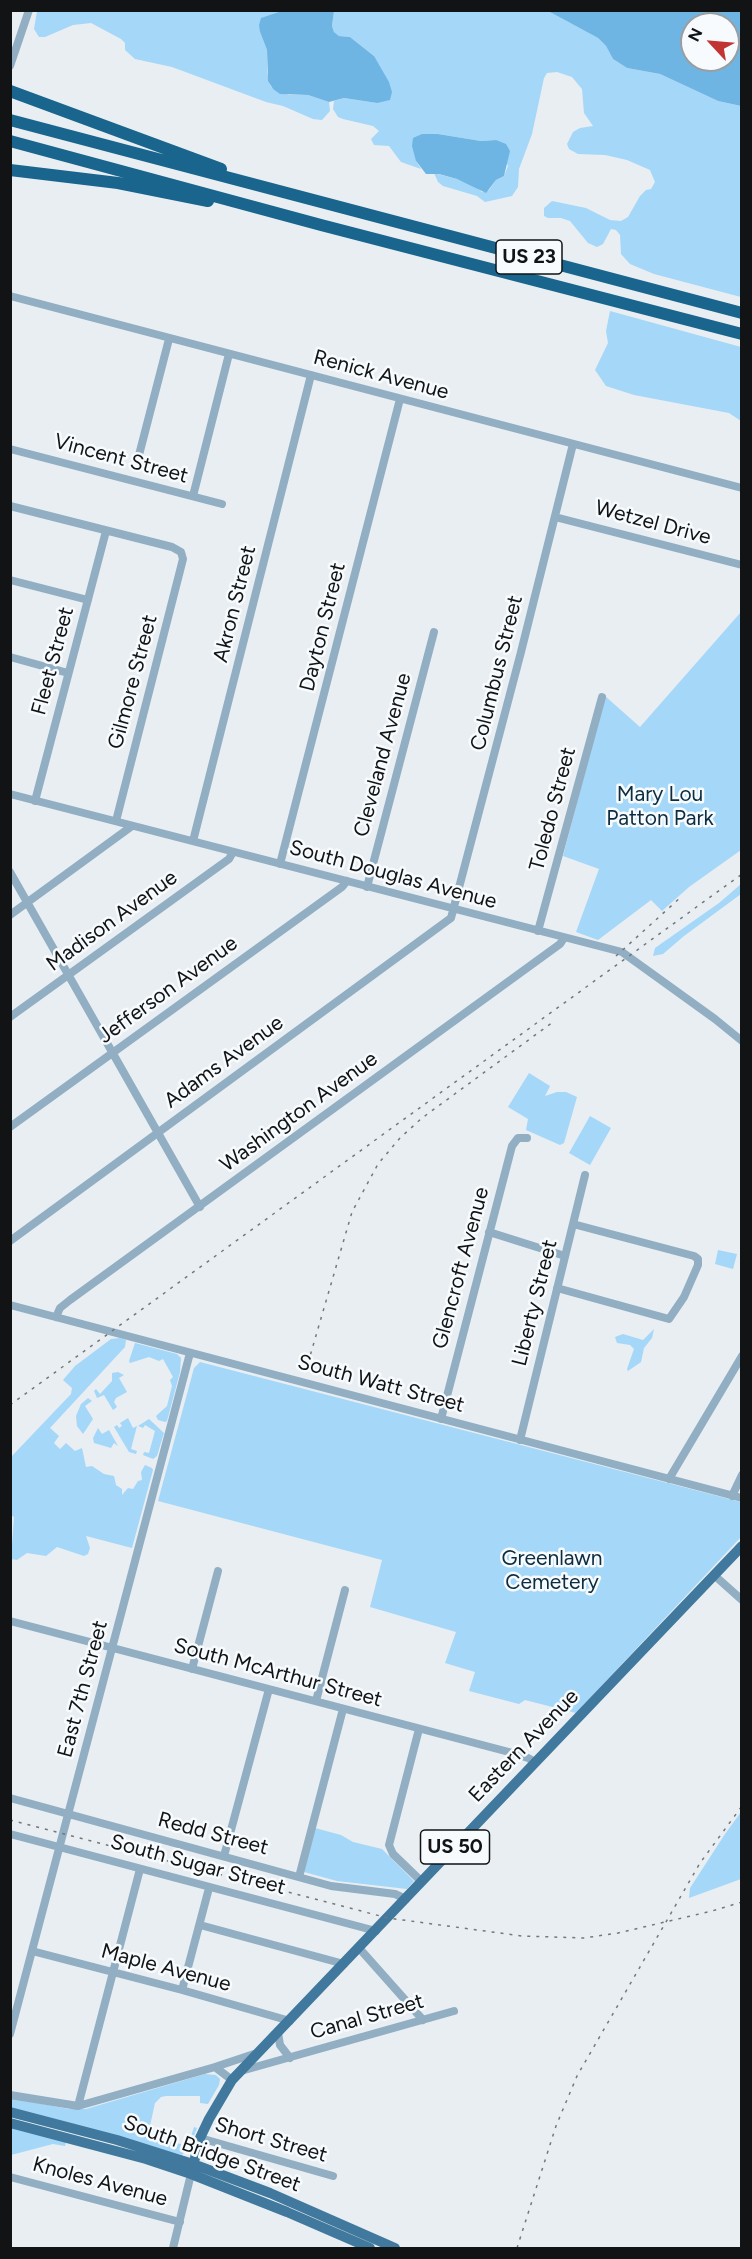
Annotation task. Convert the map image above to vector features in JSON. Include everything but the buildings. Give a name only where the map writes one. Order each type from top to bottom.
[{"type":"highway","points":[[10,91],[195,160],[316,201]]},
{"type":"highway","name":"US 23","points":[[16,122],[741,313]]},
{"type":"highway","name":"US 23","points":[[15,142],[321,225],[741,334]]},
{"type":"highway","points":[[10,170],[118,183],[321,225]]},
{"type":"main road","name":"Eastern Avenue","points":[[192,2169],[200,2138],[232,2080],[741,1546]]},
{"type":"main road","name":"South Bridge Street","points":[[10,2112],[117,2140],[192,2169],[370,2248]]},
{"type":"main road","name":"South Bridge Street","points":[[10,2123],[192,2169],[270,2193],[395,2248]]},
{"type":"street","points":[[10,66],[29,10]]},
{"type":"street","name":"Renick Avenue","points":[[10,296],[741,488]]},
{"type":"street","points":[[139,455],[169,339]]},
{"type":"street","points":[[193,496],[228,354]]},
{"type":"street","name":"Akron Street","points":[[193,841],[311,375]]},
{"type":"street","name":"Dayton Street","points":[[280,864],[400,399]]},
{"type":"street","name":"Columbus Street","points":[[454,910],[573,444]]},
{"type":"street","name":"Vincent Street","points":[[10,449],[222,504]]},
{"type":"street","points":[[10,506],[106,531]]},
{"type":"street","name":"Wetzel Drive","points":[[555,516],[741,565]]},
{"type":"street","name":"Gilmore Street","points":[[106,531],[171,547],[181,552],[183,559],[116,821]]},
{"type":"street","name":"Fleet Street","points":[[35,801],[106,531]]},
{"type":"street","points":[[10,580],[88,600]]},
{"type":"street","name":"Cleveland Avenue","points":[[367,887],[434,632]]},
{"type":"street","points":[[10,657],[68,673]]},
{"type":"street","name":"Toledo Street","points":[[538,931],[602,697]]},
{"type":"street","name":"South Douglas Avenue","points":[[10,794],[621,952],[741,1041]]},
{"type":"street","points":[[10,915],[132,826]]},
{"type":"street","name":"Madison Avenue","points":[[10,1017],[229,859],[233,852]]},
{"type":"street","points":[[10,872],[200,1207]]},
{"type":"street","name":"Jefferson Avenue","points":[[10,1127],[342,887],[347,881]]},
{"type":"street","name":"Adams Avenue","points":[[10,1241],[443,924],[451,918],[454,910]]},
{"type":"street","name":"Washington Avenue","points":[[56,1317],[60,1308],[70,1300],[560,944],[564,938]]},
{"type":"street","name":"Glencroft Avenue","points":[[441,1419],[512,1146],[518,1138],[527,1138]]},
{"type":"street","name":"Liberty Street","points":[[520,1440],[585,1175]]},
{"type":"street","points":[[557,1288],[661,1318],[671,1318],[698,1265],[699,1259],[689,1254],[573,1224]]},
{"type":"street","points":[[489,1232],[565,1256]]},
{"type":"street","name":"South Watt Street","points":[[10,1305],[741,1498]]},
{"type":"street","name":"East 7th Street","points":[[10,2034],[190,1353]]},
{"type":"street","points":[[669,1479],[741,1356]]},
{"type":"street","points":[[732,1496],[741,1475]]},
{"type":"street","points":[[192,1669],[218,1571]]},
{"type":"street","points":[[714,1575],[741,1600]]},
{"type":"street","points":[[316,1701],[345,1590]]},
{"type":"street","name":"South McArthur Street","points":[[10,1621],[344,1708],[528,1758],[535,1762]]},
{"type":"street","points":[[224,1856],[269,1689]]},
{"type":"street","points":[[299,1877],[344,1708]]},
{"type":"street","points":[[419,1729],[389,1845],[393,1854],[422,1882]]},
{"type":"street","name":"Redd Street","points":[[10,1798],[299,1877],[343,1888],[395,1894],[406,1899]]},
{"type":"street","name":"South Sugar Street","points":[[10,1834],[376,1931]]},
{"type":"street","points":[[78,2106],[140,1869]]},
{"type":"street","points":[[182,1990],[209,1888]]},
{"type":"street","points":[[200,1925],[344,1964]]},
{"type":"street","points":[[359,1948],[423,2020]]},
{"type":"street","name":"Maple Avenue","points":[[32,1951],[290,2021]]},
{"type":"street","name":"Canal Street","points":[[240,2072],[454,2011]]},
{"type":"street","name":"Canal Street","points":[[278,2033],[280,2045],[290,2058]]},
{"type":"street","points":[[10,2095],[78,2106],[259,2053]]},
{"type":"street","points":[[215,2067],[232,2080]]},
{"type":"street","name":"Short Street","points":[[200,2138],[333,2176]]},
{"type":"street","points":[[173,2248],[192,2169]]},
{"type":"street","name":"Knoles Avenue","points":[[10,2177],[180,2222]]},
{"type":"green space","points":[[37,11],[285,11],[261,19],[260,32],[267,50],[267,72],[270,85],[273,89],[289,95],[308,95],[329,102],[330,111],[322,120],[313,119],[283,106],[266,102],[172,67],[135,59],[125,50],[125,43],[121,39],[91,23],[73,25],[45,37],[39,37],[34,29]]},
{"type":"green space","points":[[334,11],[548,11],[598,38],[606,46],[613,59],[627,68],[660,74],[718,101],[741,106],[741,297],[654,274],[630,264],[621,254],[620,235],[616,230],[611,229],[603,244],[597,247],[588,243],[570,221],[544,216],[544,208],[552,201],[586,208],[610,220],[621,221],[628,217],[640,196],[646,190],[651,189],[655,182],[650,170],[627,160],[605,155],[578,154],[569,149],[567,144],[573,132],[580,128],[593,126],[584,113],[582,89],[572,77],[557,72],[547,73],[544,78],[532,134],[519,169],[518,187],[512,196],[485,202],[477,196],[443,186],[438,182],[434,173],[457,179],[482,192],[489,190],[496,180],[504,176],[508,166],[496,140],[481,141],[438,134],[422,134],[416,161],[421,169],[401,162],[389,146],[374,145],[371,139],[379,131],[373,126],[338,117],[333,109],[334,101],[344,98],[377,103],[374,56],[350,37],[339,36],[334,32],[332,26]]},
{"type":"green space","points":[[610,311],[741,347],[741,421],[729,413],[634,395],[606,386],[595,370],[608,343],[606,331]]},
{"type":"green space","name":"Mary Lou Patton Park","points":[[741,612],[741,850],[689,887],[662,911],[651,900],[598,940],[576,932],[599,869],[563,856],[605,696],[640,727]]},
{"type":"green space","points":[[741,884],[741,894],[663,954],[653,956],[655,948],[719,903]]},
{"type":"green space","points":[[529,1073],[550,1086],[545,1096],[566,1092],[577,1097],[564,1143],[560,1145],[526,1130],[528,1119],[508,1107]]},
{"type":"green space","points":[[590,1116],[611,1128],[590,1165],[569,1153]]},
{"type":"green space","points":[[718,1250],[737,1254],[733,1269],[715,1264]]},
{"type":"green space","points":[[654,1329],[652,1338],[644,1348],[641,1362],[628,1371],[634,1349],[630,1345],[617,1343],[615,1337],[623,1334],[643,1340]]},
{"type":"green space","points":[[111,1339],[126,1340],[125,1347],[50,1428],[59,1436],[54,1443],[60,1449],[66,1443],[75,1451],[82,1448],[86,1467],[92,1466],[104,1474],[114,1476],[116,1485],[122,1489],[122,1495],[128,1488],[133,1489],[138,1481],[142,1480],[141,1472],[145,1465],[152,1468],[132,1548],[86,1536],[90,1548],[88,1554],[84,1556],[57,1547],[46,1556],[27,1553],[17,1560],[11,1559],[14,1517],[11,1515],[11,1457],[71,1394],[72,1388],[63,1380],[75,1366]]},
{"type":"green space","points":[[135,1343],[177,1354],[181,1358],[180,1372],[165,1422],[158,1420],[156,1416],[167,1406],[172,1386],[170,1380],[173,1377],[163,1359],[159,1361],[149,1357],[130,1363]]},
{"type":"green space","name":"Greenlawn Cemetery","points":[[200,1362],[741,1502],[741,1537],[576,1713],[525,1700],[519,1704],[469,1691],[475,1672],[445,1663],[456,1632],[370,1607],[382,1560],[158,1501],[194,1368]]},
{"type":"green space","points":[[118,1372],[124,1375],[119,1378],[127,1392],[116,1398],[114,1402],[117,1407],[113,1410],[104,1395],[97,1398],[94,1391],[96,1389],[100,1394],[112,1381],[112,1373]]},
{"type":"green space","points":[[88,1398],[92,1401],[85,1406],[93,1419],[83,1434],[77,1426],[76,1416],[81,1404]]},
{"type":"green space","points":[[128,1418],[133,1428],[137,1426],[131,1449],[137,1451],[136,1454],[129,1452],[114,1427],[117,1425],[119,1428],[122,1426],[120,1423]]},
{"type":"green space","points":[[149,1419],[164,1433],[157,1456],[153,1459],[143,1455],[144,1452],[149,1453],[155,1431],[145,1425],[143,1428],[138,1426]]},
{"type":"green space","points":[[98,1428],[102,1434],[109,1430],[118,1446],[114,1443],[111,1448],[94,1443],[93,1438]]},
{"type":"green space","points":[[741,1812],[741,1879],[689,1898],[690,1888]]},
{"type":"green space","points":[[315,1828],[341,1835],[353,1842],[382,1849],[414,1881],[407,1889],[337,1881],[304,1872]]},
{"type":"green space","points":[[205,2074],[216,2075],[220,2079],[208,2104],[200,2103],[200,2096],[166,2096],[161,2097],[155,2103],[148,2135],[188,2146],[194,2127],[197,2128],[190,2146],[182,2155],[11,2109],[11,2098],[69,2109],[86,2109]]},
{"type":"green space","points":[[11,2127],[66,2141],[65,2146],[53,2144],[11,2155]]},
{"type":"shaded area","points":[[285,10],[334,11],[332,26],[334,32],[339,36],[350,37],[374,56],[389,82],[392,92],[390,100],[377,103],[344,98],[329,102],[308,95],[280,94],[273,89],[268,81],[267,50],[259,25],[261,18]]},
{"type":"shaded area","points":[[548,11],[741,11],[741,106],[718,101],[660,74],[627,68],[613,59],[606,46],[598,38]]},
{"type":"shaded area","points":[[422,134],[438,134],[481,141],[496,140],[506,144],[510,151],[504,176],[496,180],[486,193],[457,179],[439,174],[426,174],[416,161],[412,146],[413,138]]},
{"type":"railway","points":[[10,1405],[742,874]]},
{"type":"railway","points":[[616,956],[681,897]]},
{"type":"railway","points":[[308,1363],[352,1212],[378,1164],[400,1138],[422,1118],[553,1022]]},
{"type":"railway","points":[[517,2248],[556,2126],[577,2076],[700,1863],[742,1806]]},
{"type":"railway","points":[[10,1820],[388,1918],[522,1936],[584,1938],[618,1933],[742,1902]]}]
